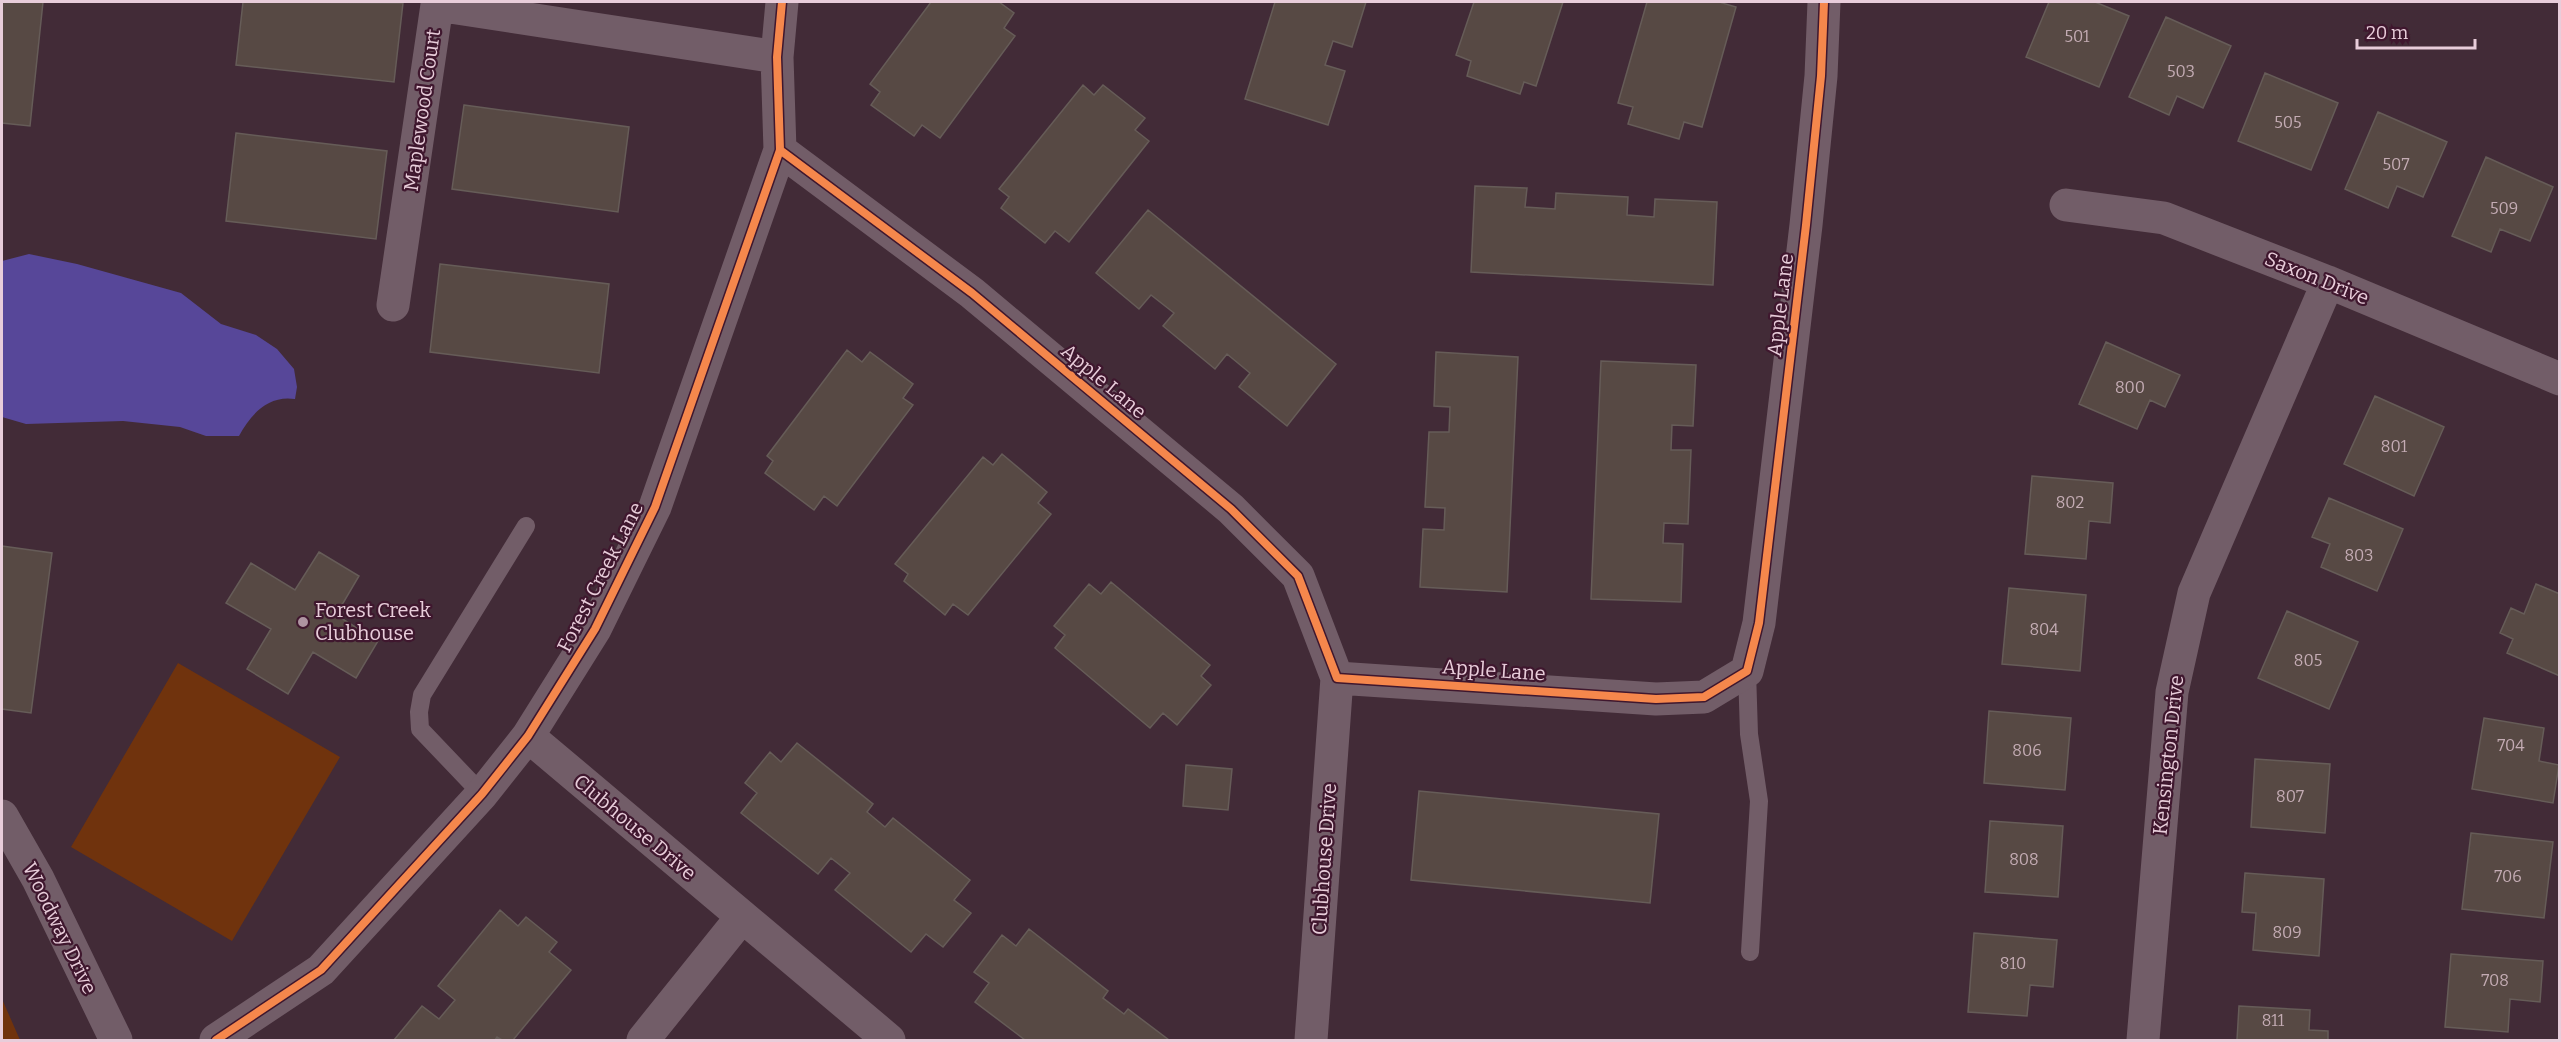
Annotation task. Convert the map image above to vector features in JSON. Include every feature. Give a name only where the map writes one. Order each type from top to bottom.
[{"type":"street","name":"Forest Creek Lane","points":[[216,1041],[321,970],[482,794],[528,736],[596,629],[655,507],[780,150],[777,57],[782,2]]},
{"type":"street","name":"Apple Lane","points":[[780,150],[972,293],[1231,509],[1298,576],[1337,678],[1656,699],[1704,697],[1747,671],[1759,623],[1820,87],[1824,2]]},
{"type":"street","name":"Maplewood Court","points":[[393,305],[437,5],[777,57]]},
{"type":"street","name":"Saxon Drive","points":[[2066,205],[2164,218],[2328,282],[2559,379]]},
{"type":"street","name":"Kensington Drive","points":[[2143,1041],[2172,692],[2194,593],[2328,282]]},
{"type":"street","name":"Clubhouse Drive","points":[[1311,1041],[1337,678]]},
{"type":"street","name":"Clubhouse Drive","points":[[528,736],[889,1041]]},
{"type":"street","name":"Woodway Drive","points":[[2,816],[38,879],[116,1041]]},
{"type":"street","points":[[644,1041],[741,918]]},
{"type":"lane","points":[[482,794],[420,729],[419,712],[422,694],[526,526]]},
{"type":"lane","points":[[1747,671],[1749,734],[1759,801],[1750,952]]},
{"type":"shaded area","points":[[29,254],[77,264],[181,293],[221,324],[256,335],[277,349],[294,369],[297,387],[295,399],[277,400],[261,408],[249,420],[239,436],[206,436],[180,427],[123,421],[26,424],[2,417],[2,261]]},
{"type":"shaded area","points":[[178,663],[340,757],[232,941],[71,847]]},
{"type":"shaded area","points":[[2,999],[20,1040],[2,1040]]},
{"type":"building","points":[[2,2],[43,2],[30,126],[2,123]]},
{"type":"building","points":[[243,2],[403,3],[394,82],[236,65]]},
{"type":"building","points":[[931,2],[999,2],[1014,13],[1004,28],[1015,36],[940,138],[922,125],[914,136],[871,105],[880,92],[870,84]]},
{"type":"building","points":[[1275,2],[1366,2],[1352,47],[1333,41],[1325,65],[1345,71],[1328,125],[1245,99]]},
{"type":"building","points":[[1474,2],[1563,2],[1536,86],[1524,82],[1520,94],[1467,76],[1471,61],[1456,55]]},
{"type":"building","points":[[1647,2],[1723,2],[1736,7],[1702,127],[1684,122],[1679,139],[1628,124],[1633,107],[1618,103]]},
{"type":"building","points":[[2049,2],[2095,2],[2129,16],[2099,87],[2026,57]]},
{"type":"building","points":[[2166,17],[2231,46],[2203,108],[2177,96],[2169,115],[2129,97]]},
{"type":"building","points":[[2265,73],[2338,103],[2311,170],[2238,141]]},
{"type":"building","points":[[1083,85],[1094,95],[1103,85],[1145,118],[1135,130],[1149,141],[1069,242],[1055,231],[1045,243],[1001,208],[1009,197],[999,189]]},
{"type":"building","points":[[464,105],[629,127],[618,212],[452,189]]},
{"type":"building","points":[[2378,112],[2447,142],[2423,197],[2397,186],[2388,208],[2345,189]]},
{"type":"building","points":[[236,133],[387,151],[376,239],[226,221]]},
{"type":"building","points":[[2486,157],[2553,187],[2530,241],[2500,229],[2491,252],[2452,236]]},
{"type":"building","points":[[1475,186],[1527,188],[1525,207],[1555,209],[1556,193],[1628,197],[1627,215],[1654,217],[1655,199],[1717,202],[1713,285],[1471,272]]},
{"type":"building","points":[[1148,210],[1336,364],[1287,426],[1239,387],[1250,373],[1227,354],[1215,369],[1163,326],[1174,313],[1151,295],[1139,309],[1096,273]]},
{"type":"building","points":[[440,264],[609,284],[599,373],[430,352]]},
{"type":"building","points":[[2106,342],[2180,375],[2165,407],[2150,400],[2137,429],[2079,404]]},
{"type":"building","points":[[847,350],[862,362],[870,352],[913,384],[903,398],[913,405],[837,506],[824,496],[814,510],[765,473],[773,461],[767,456]]},
{"type":"building","points":[[1436,352],[1518,357],[1507,592],[1420,587],[1423,529],[1444,530],[1445,508],[1425,507],[1429,432],[1449,432],[1450,407],[1434,406]]},
{"type":"building","points":[[1601,361],[1696,365],[1693,426],[1672,425],[1671,450],[1691,450],[1688,524],[1664,523],[1663,543],[1683,544],[1681,602],[1591,599]]},
{"type":"building","points":[[2375,396],[2444,427],[2414,496],[2344,464]]},
{"type":"building","points":[[1002,454],[1047,492],[1038,503],[1051,514],[968,615],[953,604],[945,615],[904,581],[908,574],[895,564],[983,457],[993,465]]},
{"type":"building","points":[[2032,476],[2113,483],[2110,523],[2089,521],[2086,559],[2025,554]]},
{"type":"building","points":[[2329,498],[2403,529],[2377,591],[2321,567],[2330,544],[2312,537]]},
{"type":"building","points":[[2,546],[52,553],[31,713],[2,709]]},
{"type":"building","name":"Forest Creek Clubhouse","points":[[319,552],[359,576],[336,615],[378,641],[356,678],[313,652],[288,694],[247,669],[271,629],[226,603],[251,563],[295,590]]},
{"type":"building","points":[[1111,582],[1210,665],[1201,676],[1211,685],[1177,725],[1163,713],[1150,728],[1055,648],[1065,635],[1054,626],[1089,584],[1101,594]]},
{"type":"building","points":[[2536,584],[2560,594],[2560,676],[2507,653],[2513,639],[2500,633],[2511,608],[2524,614]]},
{"type":"building","points":[[2009,588],[2086,595],[2080,671],[2002,664]]},
{"type":"building","points":[[2287,611],[2358,642],[2329,709],[2258,678]]},
{"type":"building","points":[[1989,711],[2071,718],[2065,790],[1984,783]]},
{"type":"building","points":[[2484,718],[2544,728],[2539,761],[2559,765],[2553,803],[2472,789]]},
{"type":"building","points":[[797,743],[873,804],[867,812],[885,827],[893,818],[970,880],[954,900],[971,913],[943,947],[926,934],[911,952],[835,890],[850,873],[831,858],[818,874],[741,813],[757,793],[745,783],[770,752],[781,762]]},
{"type":"building","points":[[2255,759],[2330,764],[2325,833],[2251,827]]},
{"type":"building","points":[[1186,765],[1232,769],[1228,810],[1183,806]]},
{"type":"building","points":[[1419,791],[1659,814],[1650,903],[1411,880]]},
{"type":"building","points":[[1990,821],[2063,826],[2058,897],[1985,892]]},
{"type":"building","points":[[2471,833],[2553,842],[2544,918],[2462,909]]},
{"type":"building","points":[[2245,873],[2324,879],[2319,956],[2253,950],[2256,913],[2242,912]]},
{"type":"building","points":[[500,910],[518,926],[526,917],[557,942],[549,952],[571,970],[513,1040],[502,1040],[497,1037],[495,1040],[394,1040],[422,1006],[439,1019],[455,1000],[438,986]]},
{"type":"building","points":[[1029,929],[1108,991],[1103,998],[1124,1014],[1128,1009],[1169,1040],[1025,1040],[975,1002],[989,983],[974,972],[1002,935],[1016,946]]},
{"type":"building","points":[[1974,933],[2057,940],[2053,987],[2030,985],[2027,1016],[1968,1012]]},
{"type":"building","points":[[2451,954],[2543,961],[2540,1002],[2510,999],[2508,1032],[2445,1027]]},
{"type":"building","points":[[2239,1006],[2310,1010],[2309,1030],[2328,1031],[2328,1040],[2237,1040]]},
{"type":"cycle path","points":[[216,1040],[321,970],[482,794],[528,736],[595,629],[655,507],[780,150],[777,57],[782,2]]},
{"type":"cycle path","points":[[780,150],[972,293],[1231,509],[1298,576],[1337,678],[1656,699],[1704,697],[1747,671],[1759,623],[1806,225],[1821,76],[1824,2]]},
{"type":"place","name":"Forest Creek Clubhouse","points":[[303,622]]}]
